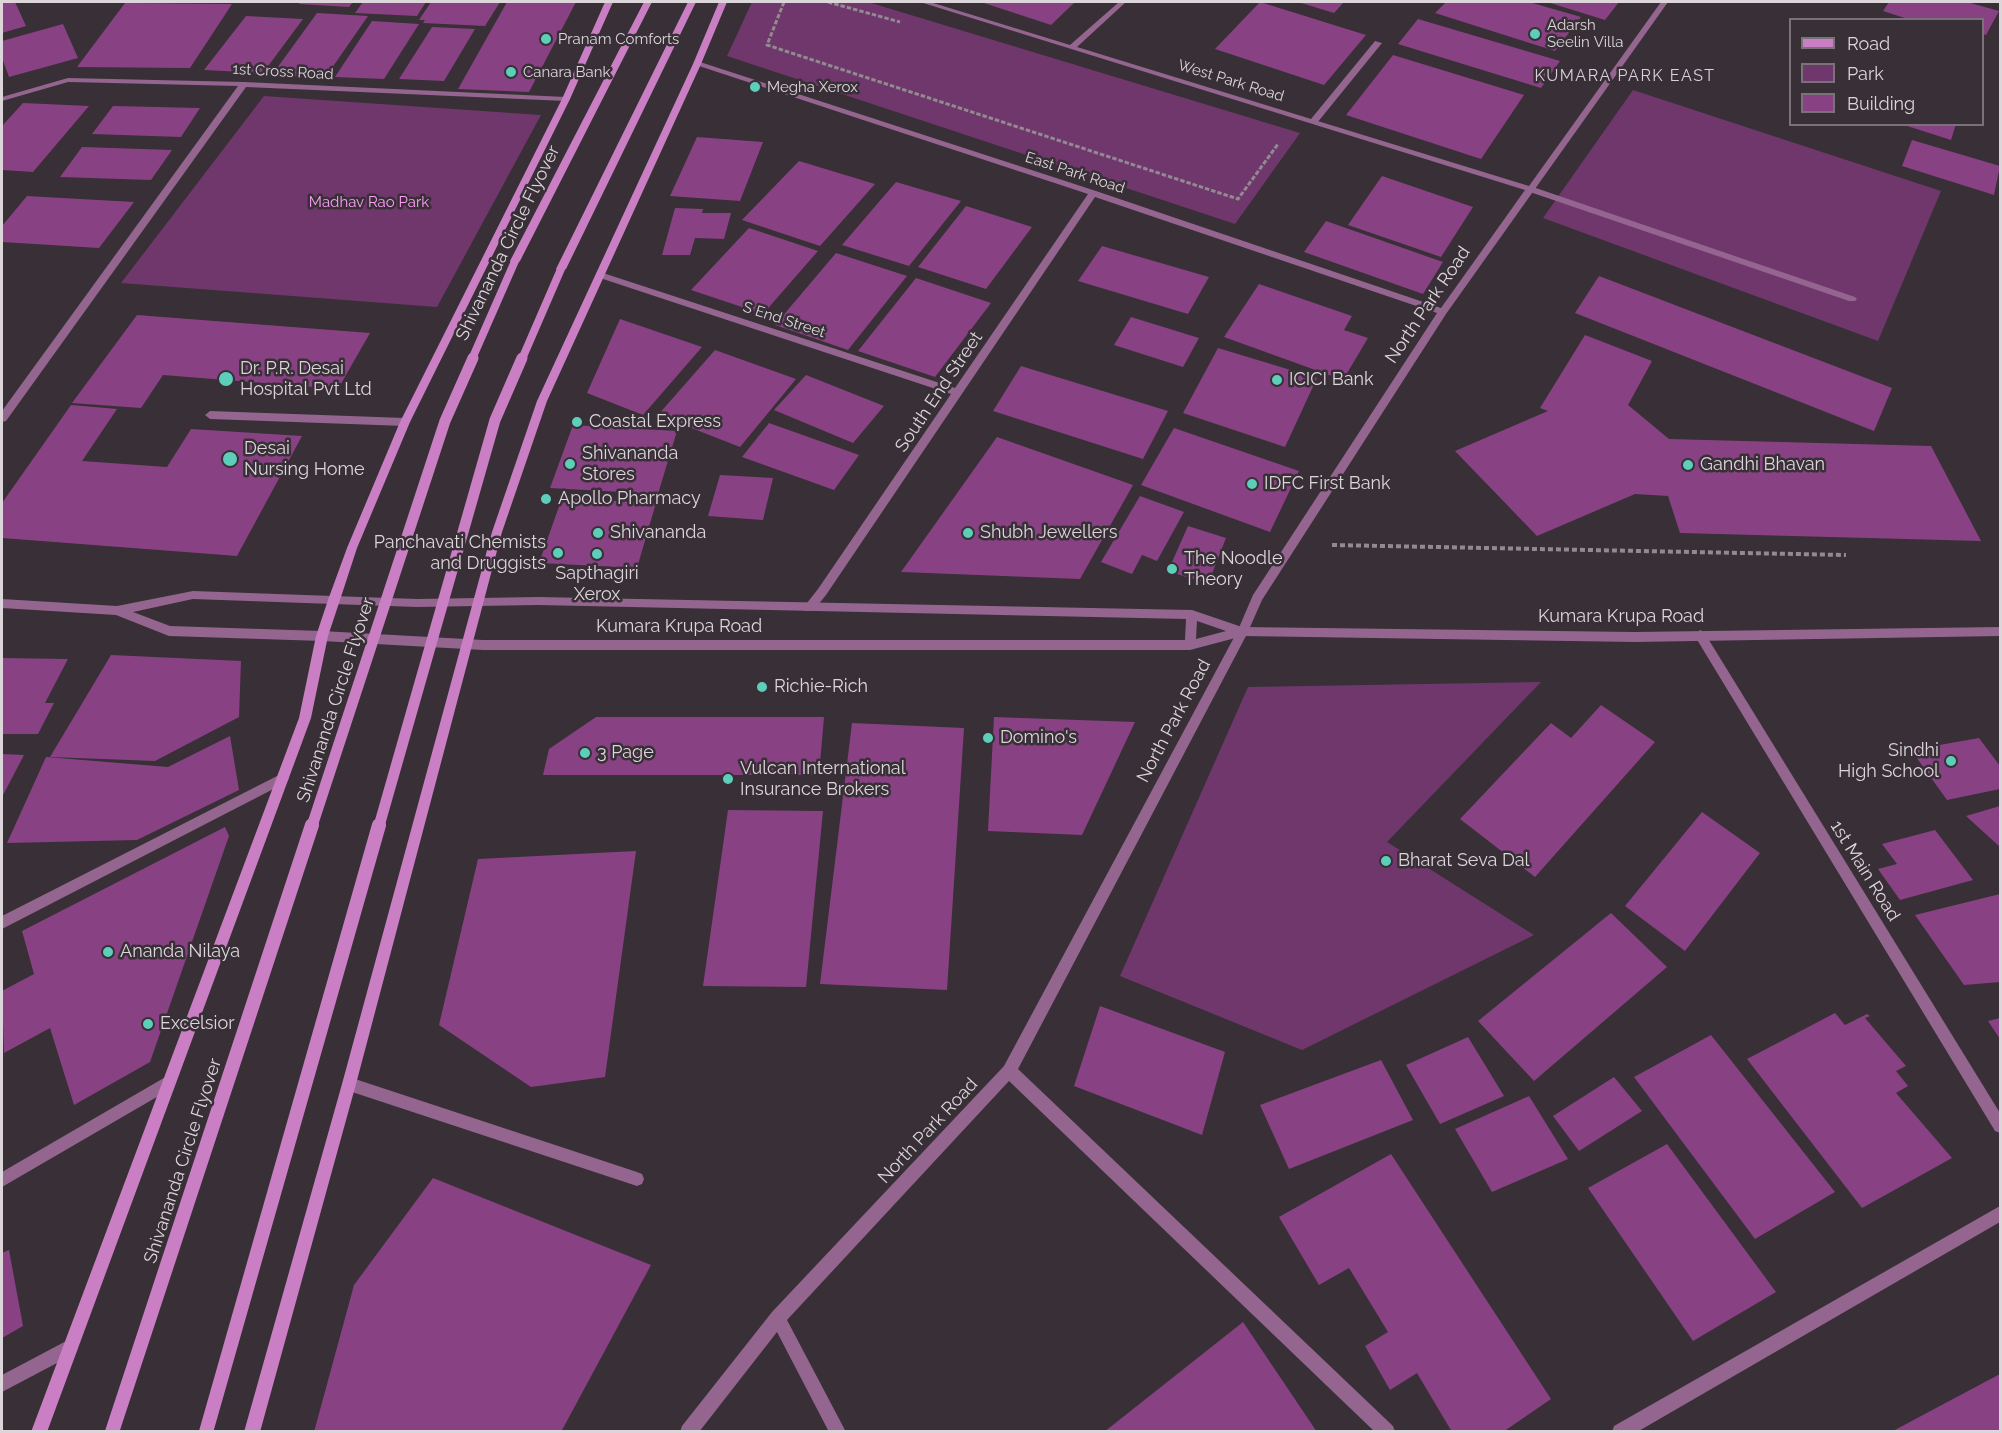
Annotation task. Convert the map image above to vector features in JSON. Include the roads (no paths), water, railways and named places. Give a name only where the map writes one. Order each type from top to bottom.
[{"type":"main road","points":[[39,1431],[305,718],[322,636],[352,548],[405,422],[566,99],[609,2]]},
{"type":"main road","name":"Shivananda Circle Flyover","points":[[112,1431],[445,421],[515,261],[648,2]]},
{"type":"main road","points":[[206,1431],[495,420],[561,269],[692,2]]},
{"type":"main road","points":[[252,1431],[349,1084],[479,603],[496,532],[542,401],[697,64],[723,2]]},
{"type":"street","name":"West Park Road","points":[[924,2],[1073,46],[1530,189],[1852,299]]},
{"type":"street","points":[[1073,46],[1123,2]]},
{"type":"street","name":"North Park Road","points":[[688,1431],[778,1318],[1009,1071],[1243,631],[1257,598],[1443,312],[1664,2]]},
{"type":"street","points":[[1314,122],[1378,43]]},
{"type":"street","name":"East Park Road","points":[[697,64],[1093,193],[1443,312]]},
{"type":"street","name":"1st Cross Road","points":[[2,99],[68,80],[243,84],[566,99]]},
{"type":"street","points":[[2,418],[243,84]]},
{"type":"street","name":"South End Street","points":[[808,608],[822,592],[1093,193]]},
{"type":"street","name":"S End Street","points":[[600,275],[958,393]]},
{"type":"street","points":[[210,415],[405,422]]},
{"type":"street","name":"Kumara Krupa Road","points":[[2,604],[117,611],[193,595],[479,603],[538,602],[1192,615],[1243,631]]},
{"type":"street","name":"Kumara Krupa Road","points":[[117,611],[169,630],[467,644],[1190,645],[1243,631],[1635,637],[2001,632]]},
{"type":"street","points":[[1190,645],[1192,615]]},
{"type":"street","name":"1st Main Road","points":[[1700,635],[2001,1126]]},
{"type":"street","points":[[2,923],[283,778]]},
{"type":"street","points":[[1009,1071],[1387,1431]]},
{"type":"street","points":[[2,1180],[169,1082]]},
{"type":"street","points":[[349,1084],[637,1179]]},
{"type":"street","points":[[1620,1431],[2001,1214]]},
{"type":"street","points":[[778,1318],[838,1431]]},
{"type":"street","points":[[2,1384],[70,1347]]},
{"type":"place","name":"Adarsh Seelin Villa","points":[[1535,34]]},
{"type":"place","name":"Pranam Comforts","points":[[546,39]]},
{"type":"place","name":"Canara Bank","points":[[511,72]]},
{"type":"place","name":"Megha Xerox","points":[[755,87]]},
{"type":"place","name":"Dr. P.R. Desai Hospital Pvt Ltd","points":[[226,379]]},
{"type":"place","name":"ICICI Bank","points":[[1277,380]]},
{"type":"place","name":"Coastal Express","points":[[577,422]]},
{"type":"place","name":"Desai Nursing Home","points":[[230,459]]},
{"type":"place","name":"Shivananda Stores","points":[[570,464]]},
{"type":"place","name":"Gandhi Bhavan","points":[[1688,465]]},
{"type":"place","name":"IDFC First Bank","points":[[1252,484]]},
{"type":"place","name":"Apollo Pharmacy","points":[[546,499]]},
{"type":"place","name":"Shivananda","points":[[598,533]]},
{"type":"place","name":"Shubh Jewellers","points":[[968,533]]},
{"type":"place","name":"Panchavati Chemists and Druggists","points":[[558,553]]},
{"type":"place","name":"Sapthagiri Xerox","points":[[597,554]]},
{"type":"place","name":"The Noodle Theory","points":[[1172,569]]},
{"type":"place","name":"Richie-Rich","points":[[762,687]]},
{"type":"place","name":"Domino's","points":[[988,738]]},
{"type":"place","name":"3 Page","points":[[585,753]]},
{"type":"place","name":"Sindhi High School","points":[[1951,761]]},
{"type":"place","name":"Vulcan International Insurance Brokers","points":[[728,779]]},
{"type":"place","name":"Bharat Seva Dal","points":[[1386,861]]},
{"type":"place","name":"Ananda Nilaya","points":[[108,952]]},
{"type":"place","name":"Excelsior","points":[[148,1024]]},
{"type":"district","name":"KUMARA PARK EAST","points":[[1625,76]]},
{"type":"park label","name":"Madhav Rao Park","points":[[369,202]]}]
